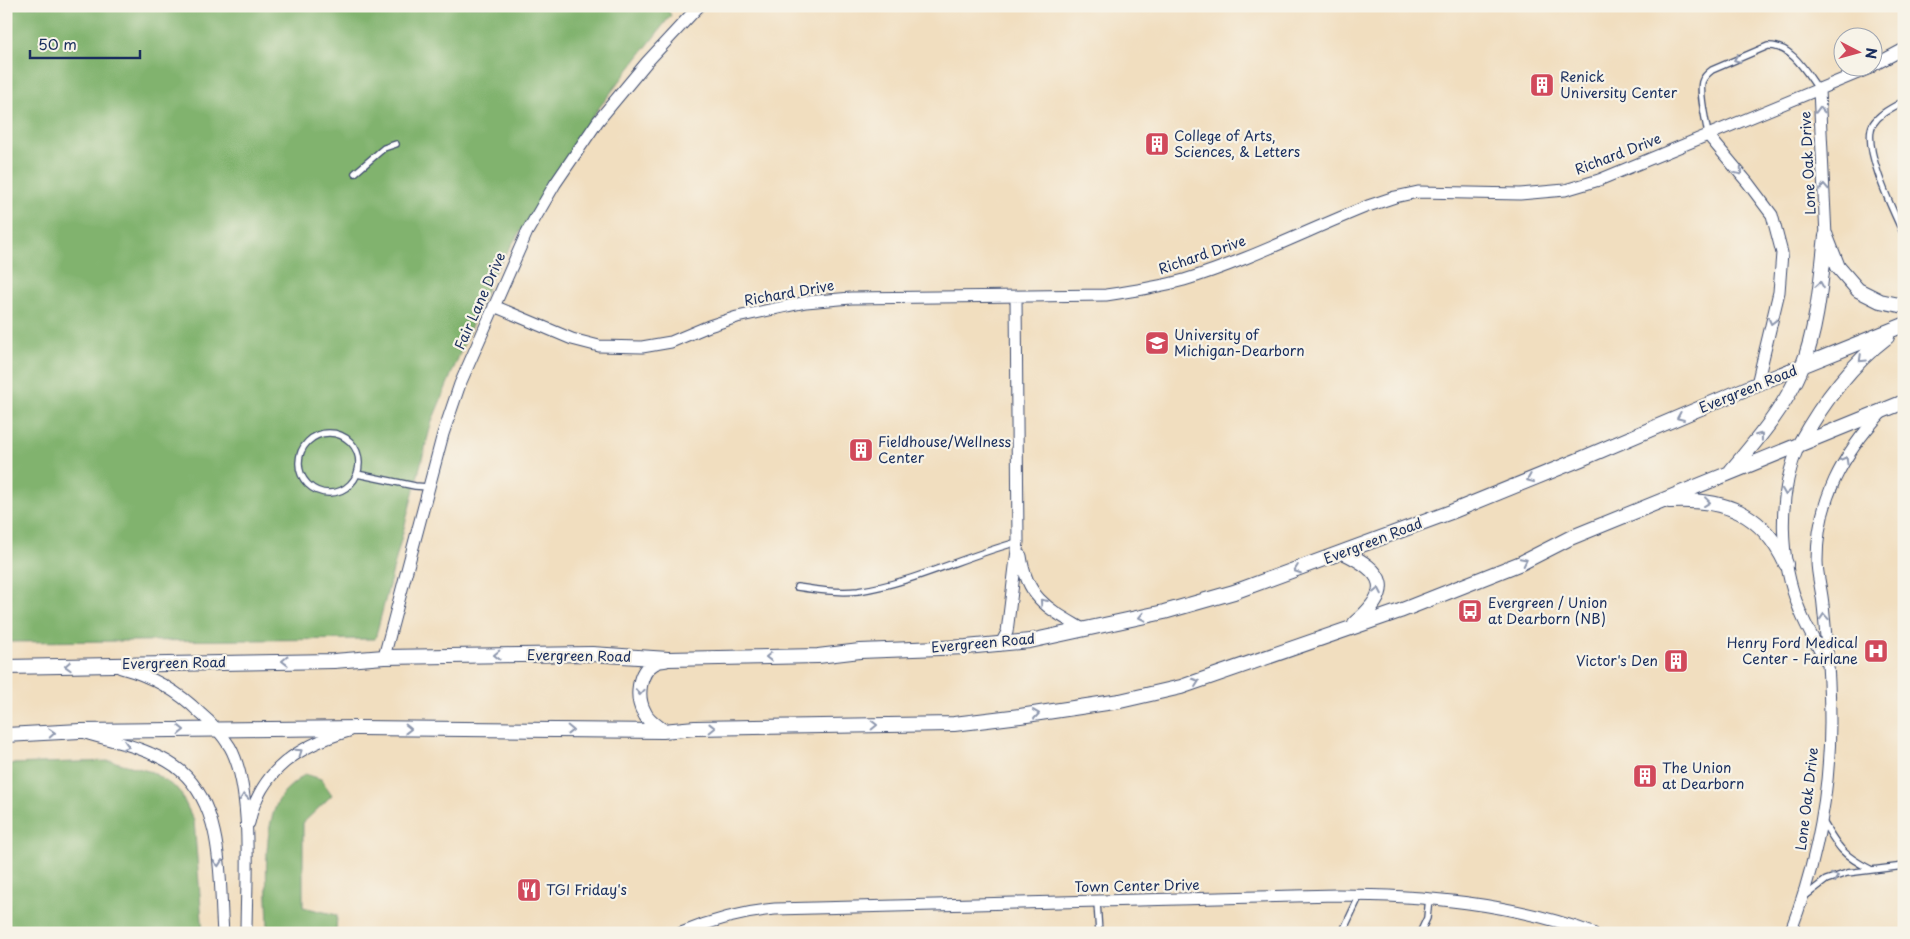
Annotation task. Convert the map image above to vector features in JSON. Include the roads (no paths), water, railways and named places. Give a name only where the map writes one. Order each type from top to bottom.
[{"type":"street","name":"Fair Lane Drive","points":[[384,657],[443,434],[460,384],[527,232],[576,152],[622,90],[700,6]]},
{"type":"street","name":"Richard Drive","points":[[1882,61],[1904,49]]},
{"type":"street","name":"Richard Drive","points":[[494,306],[572,339],[599,346],[642,347],[670,342],[737,317],[771,308],[806,302],[852,298],[1106,295],[1162,286],[1212,270],[1368,206],[1395,197],[1418,192],[1520,194],[1565,190],[1599,180],[1846,78]]},
{"type":"street","name":"Lone Oak Drive","points":[[1819,90],[1826,236]]},
{"type":"street","points":[[1708,134],[1772,215],[1782,252],[1779,292],[1757,384]]},
{"type":"street","points":[[1826,236],[1838,267],[1858,290],[1880,301],[1904,306]]},
{"type":"street","points":[[1729,473],[1769,424],[1802,367],[1810,339],[1820,286],[1826,236]]},
{"type":"street","points":[[1000,644],[1007,632],[1013,597],[1018,542],[1016,296]]},
{"type":"street","points":[[1799,445],[1814,417],[1852,368],[1875,346],[1901,326]]},
{"type":"street","name":"Evergreen Road","points":[[6,667],[334,660],[384,657],[592,654],[668,659],[818,656],[860,651],[1030,641],[1164,612],[1234,592],[1451,512],[1901,326]]},
{"type":"street","points":[[6,735],[218,729],[359,728],[663,731],[695,728],[954,724],[1120,701],[1181,688],[1479,581],[1521,563],[1570,538],[1904,402]]},
{"type":"street","name":"Lone Oak Drive","points":[[1790,933],[1804,897],[1814,860],[1822,820],[1828,769],[1830,723],[1827,665],[1823,605],[1817,562],[1818,538],[1822,515],[1831,486],[1844,459],[1861,435],[1883,411]]},
{"type":"street","name":"Lone Oak Drive","points":[[1799,445],[1788,482],[1785,500],[1783,532],[1786,564],[1799,610],[1827,665]]},
{"type":"street","points":[[1658,502],[1705,501],[1737,510],[1755,521],[1767,532],[1779,549],[1786,564]]},
{"type":"street","points":[[1018,542],[1028,584],[1046,607],[1083,629]]},
{"type":"street","points":[[1343,552],[1361,560],[1374,570],[1380,584],[1378,597],[1372,609],[1349,628]]},
{"type":"street","points":[[663,731],[644,714],[639,700],[639,687],[645,673],[653,663],[668,659]]},
{"type":"street","points":[[108,664],[136,672],[167,687],[195,708],[218,729],[230,749],[242,780],[246,835],[246,933]]},
{"type":"street","points":[[246,835],[250,817],[257,800],[266,784],[278,769],[306,746],[359,728]]},
{"type":"street","points":[[80,732],[150,753],[181,771],[193,784],[207,809],[216,840],[223,933]]},
{"type":"street","name":"Town Center Drive","points":[[681,933],[716,919],[736,914],[775,909],[1360,895],[1428,898],[1474,904],[1515,912],[1593,933]]},
{"type":"lane","points":[[1708,134],[1702,94],[1702,81],[1706,74],[1768,46],[1778,46],[1787,50],[1819,90]]},
{"type":"lane","points":[[1904,101],[1879,115],[1872,127],[1870,139],[1881,183],[1904,235]]},
{"type":"lane","points":[[354,173],[384,148],[396,144]]},
{"type":"lane","points":[[331,432],[342,435],[356,449],[359,457],[357,474],[344,489],[330,493],[315,490],[307,484],[301,475],[299,465],[300,454],[304,445],[312,438],[321,434],[331,432]]},
{"type":"lane","points":[[357,474],[428,487]]},
{"type":"lane","points":[[797,587],[830,592],[856,591],[884,586],[1018,542]]},
{"type":"lane","points":[[1822,820],[1835,842],[1850,858],[1870,868]]},
{"type":"lane","points":[[1804,897],[1826,880],[1847,873],[1870,868],[1904,866]]},
{"type":"lane","points":[[1342,933],[1360,895]]},
{"type":"lane","points":[[1420,933],[1428,918],[1428,898]]},
{"type":"lane","points":[[1097,902],[1099,933]]},
{"type":"place","name":"Renick University Center","points":[[1542,85]]},
{"type":"place","name":"College of Arts, Sciences, & Letters","points":[[1157,144]]},
{"type":"place","name":"University of Michigan-Dearborn","points":[[1157,343]]},
{"type":"place","name":"Fieldhouse/Wellness Center","points":[[861,450]]},
{"type":"place","name":"Evergreen / Union at Dearborn (NB)","points":[[1470,611]]},
{"type":"place","name":"Henry Ford Medical Center - Fairlane","points":[[1876,651]]},
{"type":"place","name":"Victor's Den","points":[[1676,661]]},
{"type":"place","name":"The Union at Dearborn","points":[[1645,776]]},
{"type":"place","name":"TGI Friday's","points":[[529,890]]}]
